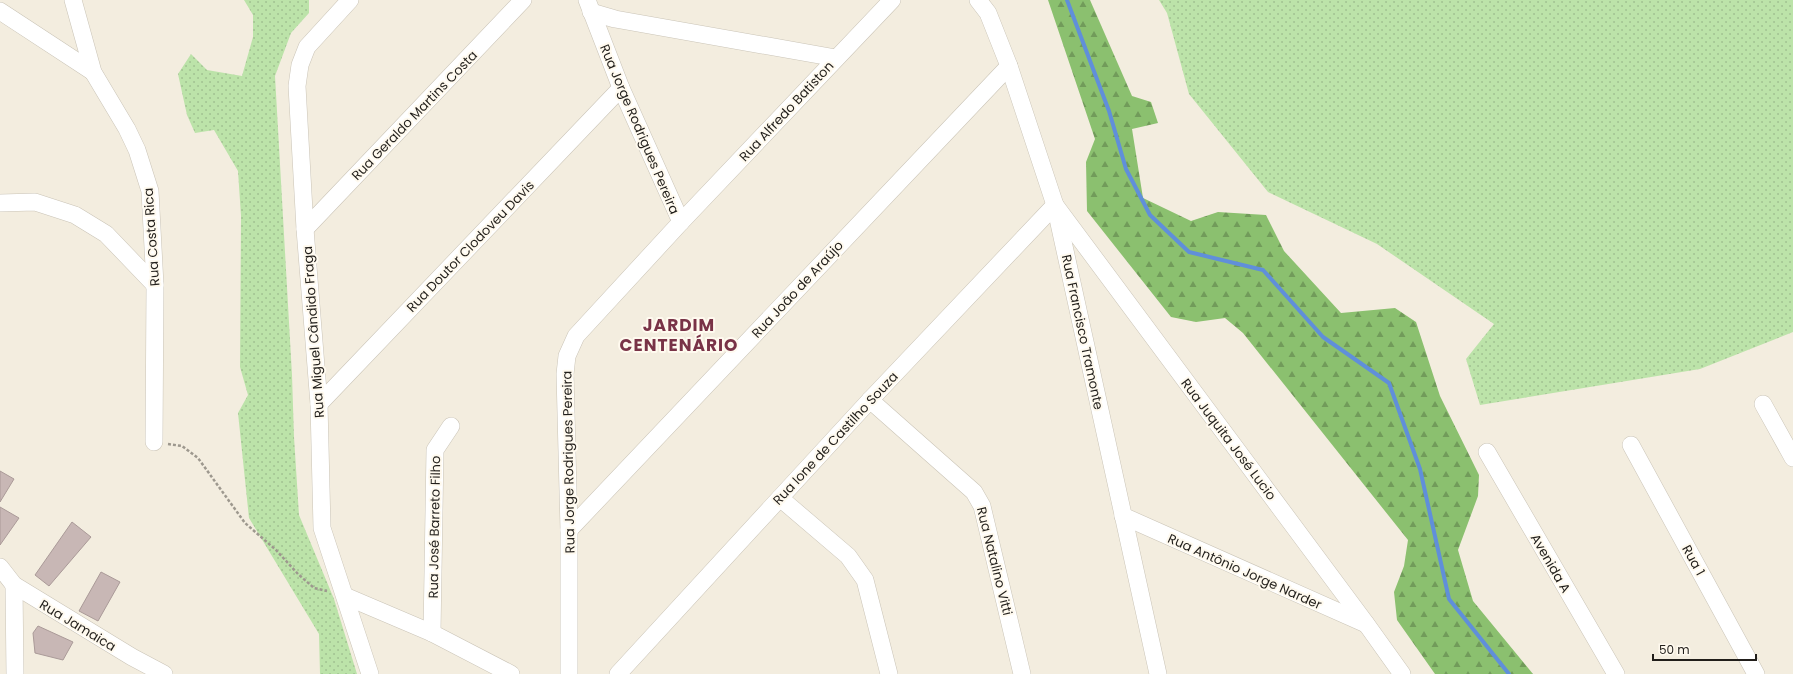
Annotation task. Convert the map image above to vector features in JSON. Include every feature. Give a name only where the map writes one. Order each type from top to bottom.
[{"type":"street","name":"Rua Costa Rica","points":[[73,0],[93,72],[137,150],[150,191],[155,285],[154,442]]},
{"type":"street","name":"Rua Miguel Cândido Fraga","points":[[350,0],[307,47],[298,74],[297,86],[305,230],[319,404],[322,528],[370,674]]},
{"type":"street","name":"Rua Geraldo Martins Costa","points":[[305,230],[523,0]]},
{"type":"street","name":"Rua Alfredo Batiston","points":[[681,222],[892,0]]},
{"type":"street","name":"Rua Francisco Tramonte","points":[[978,0],[988,14],[1009,66],[1055,205],[1158,674]]},
{"type":"street","points":[[589,6],[615,19],[836,58]]},
{"type":"street","name":"Rua Jorge Rodrigues Pereira","points":[[569,674],[569,530],[565,374],[567,356],[576,336],[681,222],[621,88],[589,6]]},
{"type":"street","points":[[0,11],[93,72]]},
{"type":"street","name":"Rua João de Araújo","points":[[569,530],[1009,66]]},
{"type":"street","name":"Rua Doutor Clodoveu Davis","points":[[319,404],[621,88]]},
{"type":"street","points":[[0,203],[34,202],[75,215],[106,234],[155,285]]},
{"type":"street","name":"Rua Ione de Castilho Souza","points":[[618,674],[870,400],[1055,205]]},
{"type":"street","name":"Rua Juquita José Lucio","points":[[1055,205],[1402,674]]},
{"type":"street","name":"Rua Natalino Vitti","points":[[870,400],[974,492],[982,506],[1022,674]]},
{"type":"street","points":[[1763,404],[1793,458]]},
{"type":"street","name":"Rua José Barreto Filho","points":[[432,633],[435,450],[451,426]]},
{"type":"street","name":"Rua 1","points":[[1631,445],[1756,674]]},
{"type":"street","name":"Avenida A","points":[[1487,452],[1616,674]]},
{"type":"street","points":[[780,498],[848,556],[866,580],[889,674]]},
{"type":"street","name":"Rua Antônio Jorge Narder","points":[[1123,516],[1367,625]]},
{"type":"street","name":"Rua Jamaica","points":[[0,567],[14,585],[132,657],[164,674]]},
{"type":"street","points":[[14,585],[15,674]]},
{"type":"street","points":[[345,596],[432,633],[511,674]]},
{"type":"path","points":[[154,442],[182,446],[198,458],[245,523],[276,550],[298,574],[314,588],[345,596]]},
{"type":"green space","points":[[244,0],[309,0],[309,13],[291,33],[275,76],[299,515],[334,599],[357,674],[320,674],[319,634],[249,518],[238,413],[248,395],[240,367],[241,216],[238,171],[214,130],[195,133],[187,115],[178,74],[191,54],[207,70],[242,76],[253,37],[253,15]]},
{"type":"green space","points":[[1048,0],[1090,0],[1132,96],[1151,102],[1158,123],[1132,129],[1143,198],[1191,221],[1218,212],[1266,215],[1284,251],[1341,313],[1395,308],[1416,322],[1440,396],[1479,475],[1478,496],[1458,550],[1473,601],[1533,674],[1435,674],[1397,620],[1394,592],[1404,566],[1408,540],[1243,333],[1225,318],[1196,322],[1171,317],[1087,211],[1086,162],[1095,139]]},
{"type":"green space","points":[[1159,0],[1793,0],[1793,332],[1700,369],[1480,405],[1466,359],[1494,324],[1377,244],[1268,192],[1189,94],[1167,13]]},
{"type":"building","points":[[0,471],[14,479],[0,502]]},
{"type":"building","points":[[0,507],[19,518],[0,545]]},
{"type":"building","points":[[72,522],[91,537],[49,586],[35,575]]},
{"type":"building","points":[[101,572],[120,582],[98,621],[79,611]]},
{"type":"building","points":[[38,626],[73,642],[63,660],[35,653],[33,633]]},
{"type":"waterway","points":[[1067,0],[1109,111],[1126,169],[1150,215],[1189,252],[1263,270],[1323,337],[1389,383],[1420,469],[1449,599],[1509,674]]},
{"type":"district","name":"JARDIM CENTENÁRIO","points":[[679,335]]}]
